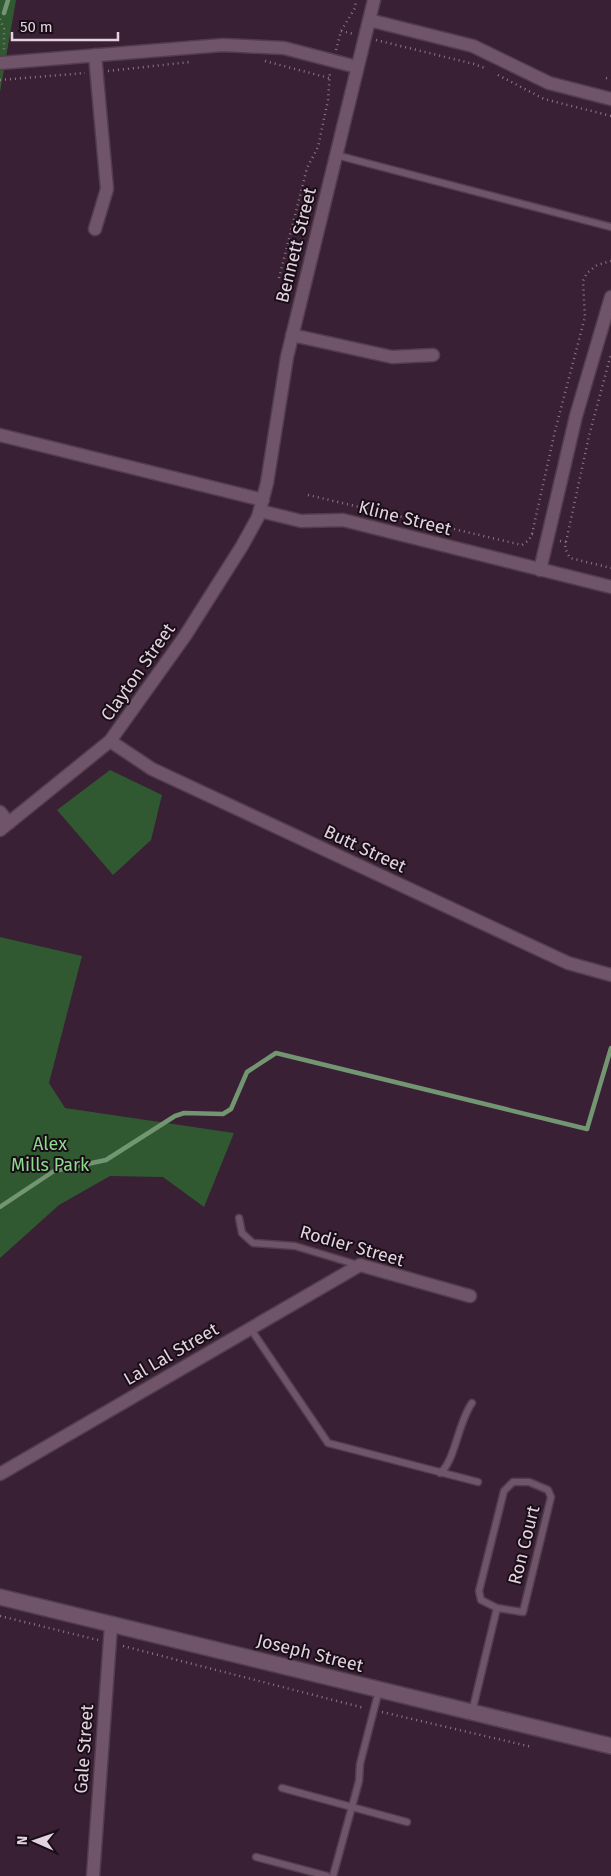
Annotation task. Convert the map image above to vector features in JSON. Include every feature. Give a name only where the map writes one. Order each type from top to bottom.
[{"type":"street","name":"Bennett Street","points":[[261,506],[292,335],[374,0]]},
{"type":"street","points":[[369,20],[473,46],[549,83],[611,99]]},
{"type":"street","points":[[2,63],[223,45],[284,48],[357,67]]},
{"type":"street","points":[[95,54],[107,189],[95,229]]},
{"type":"street","points":[[540,570],[576,416],[611,297]]},
{"type":"street","points":[[292,335],[392,358],[433,355]]},
{"type":"street","name":"Kline Street","points":[[0,435],[261,506],[301,521],[343,520],[611,587]]},
{"type":"street","name":"Clayton Street","points":[[4,827],[110,741],[185,636],[242,546],[261,506]]},
{"type":"street","name":"Butt Street","points":[[110,741],[152,769],[568,963],[611,975]]},
{"type":"street","points":[[0,812],[4,827]]},
{"type":"street","name":"Rodier Street","points":[[360,1265],[470,1296]]},
{"type":"street","name":"Lal Lal Street","points":[[0,1474],[360,1265]]},
{"type":"street","name":"Joseph Street","points":[[0,1597],[611,1746]]},
{"type":"street","name":"Gale Street","points":[[93,1876],[111,1624]]},
{"type":"lane","points":[[336,155],[611,227]]},
{"type":"lane","name":"Rodier Street","points":[[239,1218],[242,1233],[253,1243],[295,1246],[360,1265]]},
{"type":"lane","points":[[250,1328],[291,1385],[328,1443],[478,1482]]},
{"type":"lane","points":[[440,1473],[449,1464],[461,1422],[472,1404]]},
{"type":"lane","name":"Ron Court","points":[[514,1482],[533,1483],[548,1490],[551,1497],[523,1612],[497,1608],[481,1600],[479,1591],[504,1491],[514,1482]]},
{"type":"lane","points":[[472,1712],[497,1608]]},
{"type":"lane","points":[[333,1876],[352,1808],[379,1690]]},
{"type":"lane","points":[[282,1788],[406,1822]]},
{"type":"lane","points":[[256,1857],[327,1876]]},
{"type":"path","points":[[279,278],[307,168],[318,147],[328,100],[328,78],[341,31],[355,8],[356,0]]},
{"type":"path","points":[[0,19],[4,29],[2,63]]},
{"type":"path","points":[[365,36],[474,64],[488,70]]},
{"type":"path","points":[[258,60],[328,78]]},
{"type":"path","points":[[0,80],[196,62]]},
{"type":"path","points":[[496,74],[544,99],[611,116]]},
{"type":"path","points":[[606,78],[611,80]]},
{"type":"path","points":[[308,495],[522,544],[530,540],[555,431],[585,317],[583,280],[587,273],[597,265],[611,261]]},
{"type":"path","points":[[611,354],[589,436],[566,542],[570,558],[611,568]]},
{"type":"path","points":[[532,534],[566,542]]},
{"type":"path","points":[[0,1616],[374,1710],[532,1747]]},
{"type":"green space","points":[[0,0],[16,0],[0,92]]},
{"type":"green space","points":[[110,770],[162,795],[151,840],[113,875],[57,810]]},
{"type":"green space","name":"Alex Mills Park","points":[[0,937],[82,956],[49,1083],[65,1108],[234,1133],[204,1207],[163,1177],[110,1176],[59,1205],[0,1258]]},
{"type":"waterway","points":[[4,13],[8,0]]},
{"type":"waterway","points":[[0,1207],[54,1171],[106,1160],[175,1116],[184,1113],[223,1114],[231,1109],[247,1072],[276,1053],[587,1129],[611,1048]]}]
